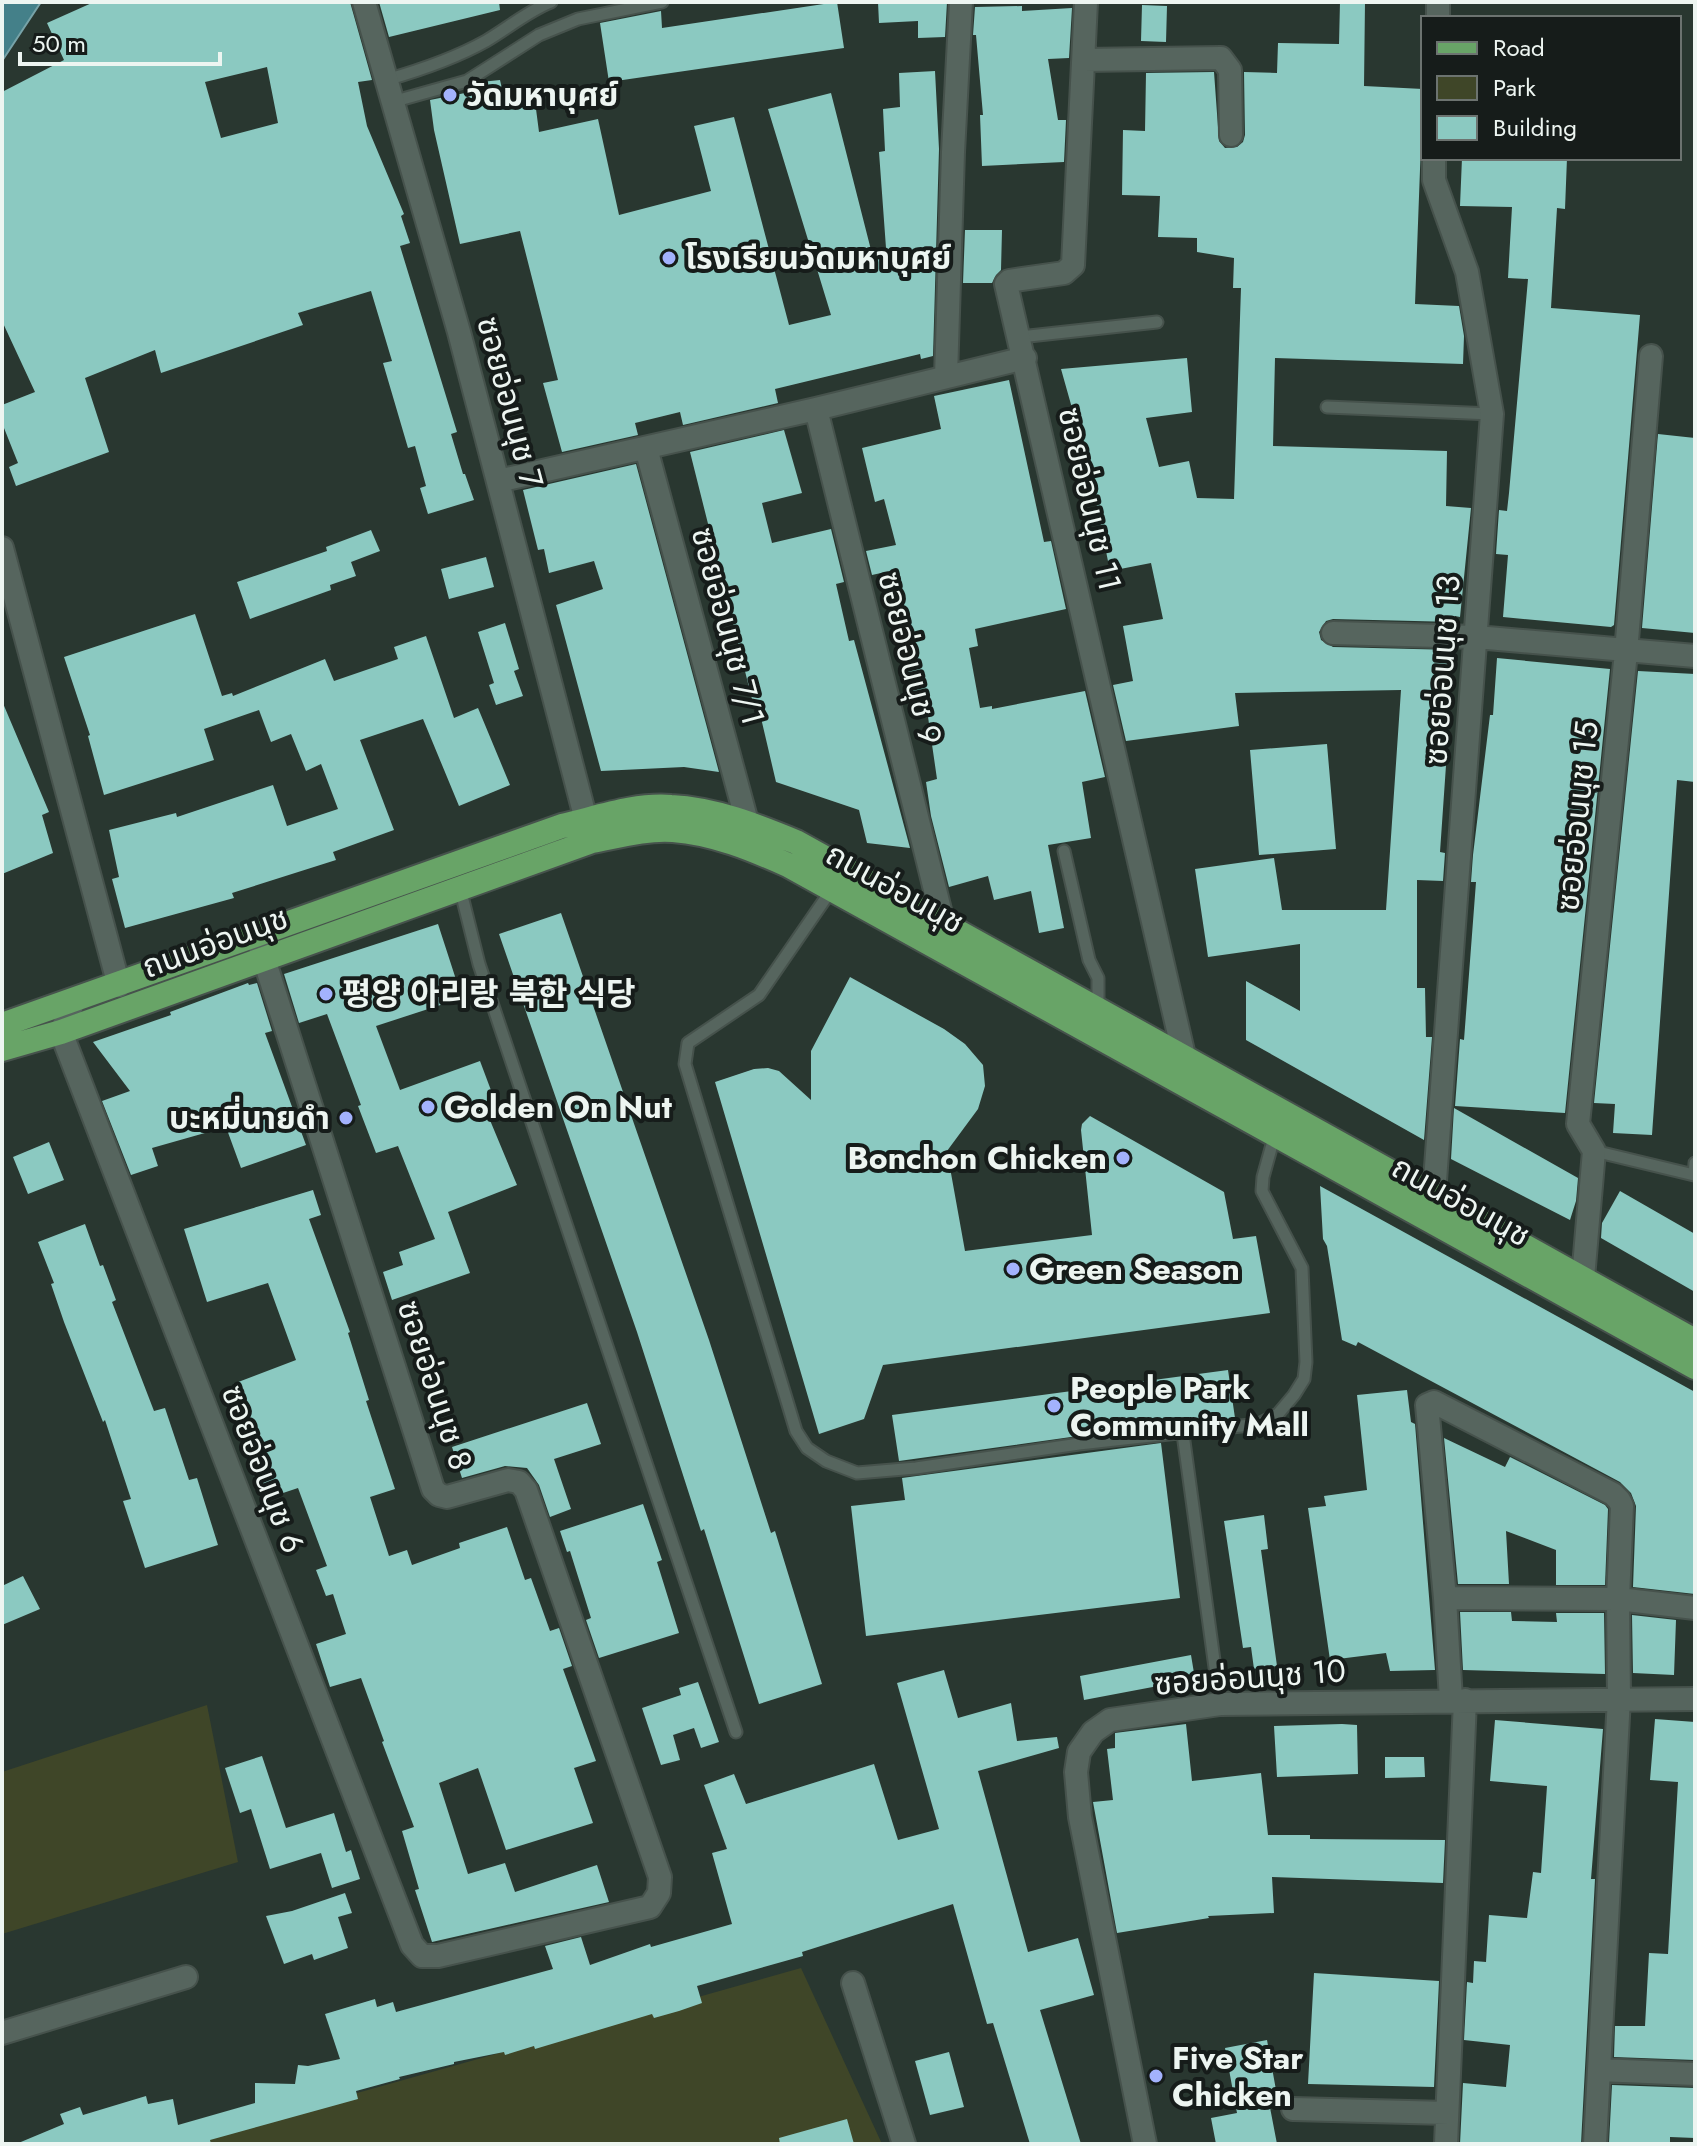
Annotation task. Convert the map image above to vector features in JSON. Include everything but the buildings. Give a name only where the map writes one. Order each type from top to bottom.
[{"type":"main road","name":"ถนนอ่อนนุช","points":[[2,1049],[61,1032],[452,865],[586,820],[649,807],[671,806],[747,822],[796,842],[1695,1341]]},
{"type":"main road","name":"ถนนอ่อนนุช","points":[[2,1025],[119,986],[460,888],[592,841],[671,830],[743,845],[788,865],[1695,1367]]},
{"type":"street","name":"ซอยอ่อนนุช 7","points":[[364,2],[459,332],[586,820]]},
{"type":"street","points":[[946,377],[961,2]]},
{"type":"street","name":"ซอยอ่อนนุช 11","points":[[1086,2],[1073,265],[1064,273],[1007,282],[1184,1056]]},
{"type":"street","points":[[1084,60],[1221,58],[1230,70],[1231,135]]},
{"type":"street","name":"ซอยอ่อนนุช 13","points":[[1434,160],[1434,180],[1467,272],[1492,414],[1434,1194]]},
{"type":"street","points":[[498,481],[946,377],[1022,348]]},
{"type":"street","name":"ซอยอ่อนนุช 15","points":[[1583,1278],[1594,1151],[1578,1124],[1626,652],[1651,356]]},
{"type":"street","name":"ซอยอ่อนนุช 9","points":[[816,409],[943,922]]},
{"type":"street","name":"ซอยอ่อนนุช 7/1","points":[[646,448],[747,822]]},
{"type":"street","points":[[2,548],[119,986]]},
{"type":"street","points":[[1333,633],[1476,637],[1695,656]]},
{"type":"street","name":"ซอยอ่อนนุช 8","points":[[261,947],[433,1489],[447,1497],[508,1480],[519,1482],[526,1490],[660,1877],[659,1893],[650,1907],[438,1956],[422,1956]]},
{"type":"street","points":[[61,1032],[74,1001]]},
{"type":"street","name":"ซอยอ่อนนุช 6","points":[[61,1032],[412,1945],[422,1956]]},
{"type":"street","points":[[1446,2144],[1458,1700],[1427,1405],[1434,1402],[1613,1494],[1622,1506],[1618,1599],[1619,1698],[1595,2144]]},
{"type":"street","points":[[1445,1598],[1618,1599],[1695,1608]]},
{"type":"street","name":"ซอยอ่อนนุช 10","points":[[1145,2144],[1080,1817],[1076,1772],[1079,1752],[1093,1732],[1110,1720],[1220,1704],[1695,1699]]},
{"type":"street","points":[[2,2033],[186,1977]]},
{"type":"street","points":[[853,1983],[904,2144]]},
{"type":"street","points":[[1599,2070],[1695,2074]]},
{"type":"street","points":[[1293,2109],[1447,2113]]},
{"type":"lane","points":[[386,80],[432,67],[483,42],[551,2]]},
{"type":"lane","points":[[392,102],[467,81],[539,35],[598,7],[662,2]]},
{"type":"lane","points":[[1022,348],[1157,322]]},
{"type":"lane","points":[[1327,407],[1492,414]]},
{"type":"lane","points":[[1064,851],[1089,960],[1098,978],[1098,1009]]},
{"type":"lane","points":[[452,865],[479,964],[736,1732]]},
{"type":"lane","points":[[845,869],[759,995],[688,1043],[685,1051],[685,1064],[796,1431],[807,1448],[826,1461],[857,1473],[916,1468],[1079,1444],[1259,1424],[1278,1414],[1304,1379],[1306,1362],[1302,1268],[1262,1191],[1282,1110]]},
{"type":"lane","points":[[1594,1151],[1694,1175],[1695,1163]]},
{"type":"lane","points":[[1183,1434],[1220,1704]]},
{"type":"green space","points":[[207,1705],[238,1862],[2,1934],[2,1772]]},
{"type":"green space","points":[[801,1968],[882,2144],[176,2144]]},
{"type":"water","points":[[2,2],[41,2],[2,61]]},
{"type":"place","name":"วัดมหาบุศย์","points":[[450,95]]},
{"type":"place","name":"โรงเรียนวัดมหาบุศย์","points":[[669,258]]},
{"type":"place","name":"평양 아리랑 북한 식당","points":[[326,994]]},
{"type":"place","name":"Golden On Nut","points":[[428,1107]]},
{"type":"place","name":"บะหมี่นายดำ","points":[[346,1118]]},
{"type":"place","name":"Bonchon Chicken","points":[[1123,1158]]},
{"type":"place","name":"Green Season","points":[[1013,1269]]},
{"type":"place","name":"People Park Community Mall","points":[[1054,1406]]},
{"type":"place","name":"Five Star Chicken","points":[[1156,2076]]}]
